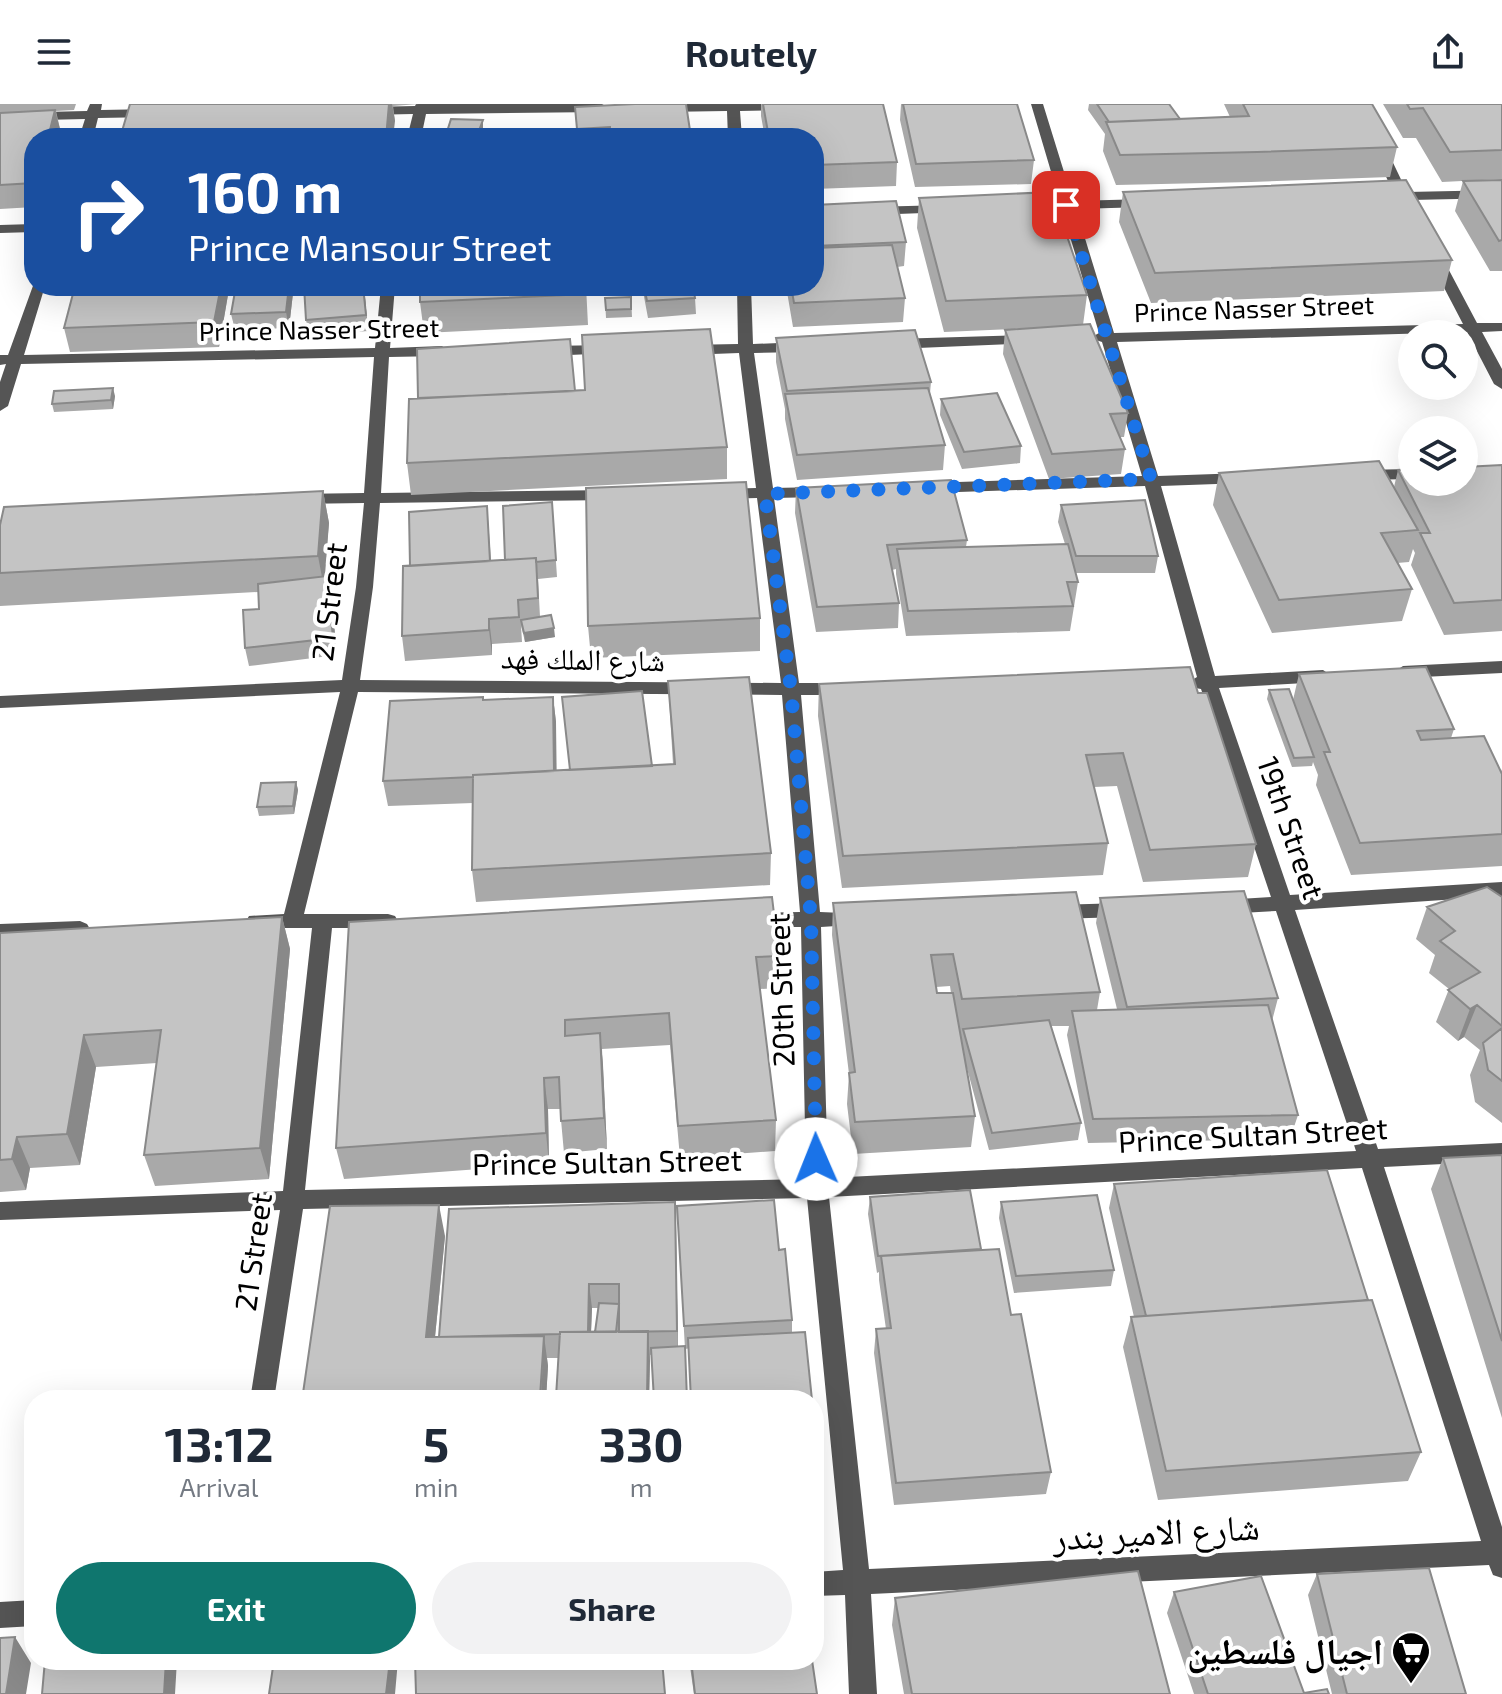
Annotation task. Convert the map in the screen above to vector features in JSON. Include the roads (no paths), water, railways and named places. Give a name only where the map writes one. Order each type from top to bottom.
[{"type":"street","name":"19th Street","points":[[1037,104],[1151,479],[1208,683],[1371,1161],[1501,1557]]},
{"type":"street","points":[[1359,104],[1416,222]]},
{"type":"street","points":[[655,108],[805,105]]},
{"type":"street","points":[[733,106],[734,128]]},
{"type":"street","points":[[416,128],[421,107]]},
{"type":"street","points":[[358,111],[421,107],[624,108]]},
{"type":"street","points":[[0,117],[95,109],[171,113]]},
{"type":"street","points":[[1370,197],[1502,194]]},
{"type":"street","points":[[1035,206],[1162,203]]},
{"type":"street","points":[[861,212],[956,209]]},
{"type":"street","points":[[0,229],[24,228]]},
{"type":"street","points":[[1430,249],[1468,320]]},
{"type":"street","points":[[0,406],[7,360],[34,296]]},
{"type":"street","name":"21 Street","points":[[293,919],[350,686],[374,496],[387,296]]},
{"type":"street","name":"20th Street","points":[[744,296],[746,349],[791,690],[811,920],[817,1188],[857,1582],[863,1694]]},
{"type":"street","name":"Prince Nasser Street","points":[[1478,328],[1502,327]]},
{"type":"street","name":"Prince Nasser Street","points":[[1076,338],[1398,330]]},
{"type":"street","points":[[872,345],[1045,339]]},
{"type":"street","points":[[1478,339],[1502,384]]},
{"type":"street","points":[[667,350],[825,347]]},
{"type":"street","points":[[524,351],[619,350]]},
{"type":"street","name":"Prince Nasser Street","points":[[7,360],[460,351]]},
{"type":"street","points":[[1335,476],[1398,474]]},
{"type":"street","points":[[904,489],[1258,477]]},
{"type":"street","points":[[702,494],[842,491]]},
{"type":"street","points":[[281,500],[374,496],[624,495]]},
{"type":"street","points":[[1378,673],[1502,667]]},
{"type":"street","points":[[1177,683],[1347,675]]},
{"type":"street","name":"شارع الملك فهد","points":[[0,702],[350,686],[868,689]]},
{"type":"street","points":[[1206,907],[1285,905],[1502,889]]},
{"type":"street","points":[[1032,913],[1143,909]]},
{"type":"street","points":[[732,920],[874,918]]},
{"type":"street","points":[[231,922],[293,919],[323,922],[401,921]]},
{"type":"street","name":"21 Street","points":[[264,1390],[293,1200],[323,922]]},
{"type":"street","points":[[0,932],[108,927]]},
{"type":"street","name":"Prince Sultan Street","points":[[0,1211],[293,1200],[817,1188],[1502,1152]]},
{"type":"street","name":"شارع الامير بندر","points":[[824,1584],[1501,1557]]},
{"type":"street","points":[[0,1615],[24,1614]]},
{"type":"place","name":"اجيال فلسطين","points":[[1411,1685]]}]
